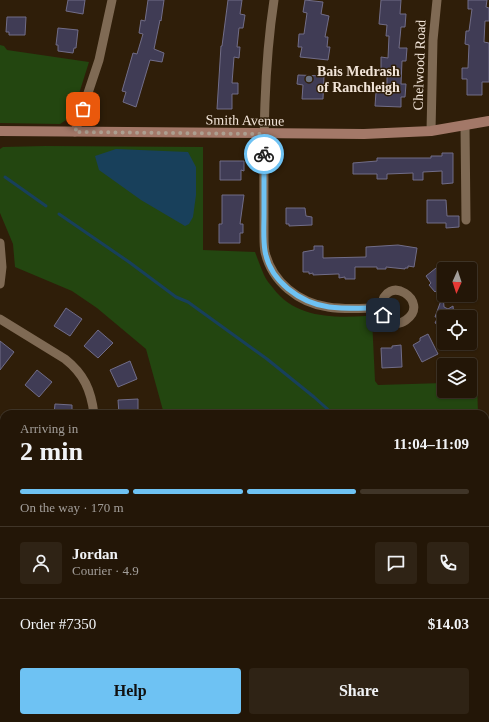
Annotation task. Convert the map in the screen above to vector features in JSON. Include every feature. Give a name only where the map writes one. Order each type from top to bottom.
[{"type":"main road","name":"Smith Avenue","points":[[0,131],[364,134],[431,131],[489,121]]},
{"type":"street","points":[[75,132],[99,60],[112,0]]},
{"type":"street","points":[[274,0],[268,49],[264,134],[265,252],[271,268],[279,281],[291,292],[303,299],[329,307],[381,308]]},
{"type":"street","name":"Chelwood Road","points":[[431,131],[433,40],[437,0]]},
{"type":"street","points":[[465,126],[466,220]]},
{"type":"street","points":[[0,243],[2,266],[0,284]]},
{"type":"street","points":[[0,319],[65,359],[74,367],[88,387],[93,410]]},
{"type":"green space","points":[[0,45],[4,46],[7,50],[89,62],[77,100],[69,118],[60,124],[0,123]]},
{"type":"green space","points":[[45,146],[203,147],[203,250],[255,252],[265,277],[273,288],[282,298],[303,311],[328,316],[366,316],[372,319],[375,381],[378,385],[437,383],[437,398],[477,398],[477,382],[478,410],[163,410],[146,349],[97,308],[72,291],[15,267],[13,244],[0,213],[0,149],[3,147]]},
{"type":"water","points":[[116,149],[188,152],[196,167],[196,195],[193,217],[189,224],[185,226],[141,200],[99,170],[95,156]]},
{"type":"building","points":[[68,0],[85,0],[83,14],[66,11]]},
{"type":"building","points":[[148,0],[164,0],[161,21],[160,20],[154,49],[164,53],[162,62],[150,60],[136,107],[123,102],[126,92],[122,91],[133,53],[137,54],[143,34],[139,33],[141,20],[145,21]]},
{"type":"building","points":[[228,0],[242,0],[240,14],[245,15],[243,28],[239,28],[237,47],[240,47],[239,58],[234,57],[232,83],[238,83],[238,94],[232,94],[232,109],[217,109],[221,46]]},
{"type":"building","points":[[305,0],[323,2],[321,14],[329,16],[325,37],[328,37],[327,47],[330,47],[328,60],[300,57],[302,47],[298,47],[299,34],[304,34],[307,13],[303,12]]},
{"type":"building","points":[[381,0],[401,0],[400,14],[406,14],[405,27],[401,27],[399,48],[407,48],[406,61],[402,61],[401,84],[406,84],[405,97],[401,97],[401,107],[375,106],[376,92],[387,93],[387,71],[381,69],[381,57],[388,58],[389,36],[386,36],[387,25],[379,24]]},
{"type":"building","points":[[468,0],[487,0],[486,7],[489,8],[489,21],[485,21],[484,42],[489,43],[489,82],[482,82],[482,95],[467,95],[467,79],[462,79],[462,68],[468,68],[469,45],[465,44],[466,31],[469,31],[472,9],[468,9]]},
{"type":"building","points":[[7,17],[26,17],[25,35],[9,35],[9,32],[6,32]]},
{"type":"building","points":[[58,28],[78,30],[76,48],[74,48],[73,53],[58,51],[58,45],[56,45]]},
{"type":"building","points":[[298,75],[324,76],[323,99],[302,99],[303,85],[297,84]]},
{"type":"building","points":[[442,153],[453,153],[453,183],[442,184],[442,171],[423,172],[423,180],[413,180],[413,173],[387,174],[387,179],[377,179],[377,174],[353,174],[353,163],[377,161],[377,158],[431,158],[431,156],[442,156]]},
{"type":"building","points":[[220,161],[244,161],[244,171],[241,170],[241,180],[220,180]]},
{"type":"building","points":[[222,195],[244,195],[240,224],[243,224],[243,233],[240,233],[240,243],[219,243],[219,224],[222,224]]},
{"type":"building","points":[[427,200],[446,200],[447,216],[459,216],[459,227],[446,228],[446,223],[427,223]]},
{"type":"building","points":[[286,208],[305,208],[306,216],[312,217],[312,225],[289,226],[289,224],[286,224]]},
{"type":"building","points":[[398,245],[417,248],[414,267],[408,266],[408,268],[405,269],[386,267],[386,269],[377,269],[377,267],[355,267],[355,279],[345,279],[345,277],[339,278],[339,274],[313,275],[313,273],[309,274],[309,272],[303,272],[303,252],[314,250],[314,246],[323,246],[323,258],[366,257],[366,247]]},
{"type":"building","points":[[437,267],[437,290],[435,292],[429,285],[431,283],[426,276]]},
{"type":"building","points":[[440,302],[444,302],[444,307],[448,309],[453,306],[453,310],[438,310]]},
{"type":"building","points":[[66,308],[82,319],[70,336],[54,326]]},
{"type":"building","points":[[98,330],[113,343],[98,358],[84,346]]},
{"type":"building","points":[[428,334],[438,354],[422,362],[413,345],[420,341],[420,338]]},
{"type":"building","points":[[0,341],[14,352],[0,370]]},
{"type":"building","points":[[401,345],[402,367],[382,368],[381,348],[392,348],[392,346]]},
{"type":"building","points":[[130,361],[137,379],[118,387],[110,370]]},
{"type":"building","points":[[37,370],[52,382],[39,397],[25,385]]},
{"type":"building","points":[[138,399],[138,410],[119,410],[118,400]]},
{"type":"building","points":[[55,404],[72,405],[72,410],[54,410]]},
{"type":"waterway","points":[[5,177],[46,206]]},
{"type":"waterway","points":[[59,214],[129,262],[176,297],[188,302],[267,359],[329,410]]},
{"type":"way so far","points":[[83,109],[75,132],[264,134],[264,154]]},
{"type":"place","name":"Bais Medrash of Ranchleigh","points":[[309,79]]},
{"type":"route","points":[[264,154],[265,252],[271,268],[279,281],[291,292],[303,299],[319,305],[341,308],[381,308],[383,315]]}]
